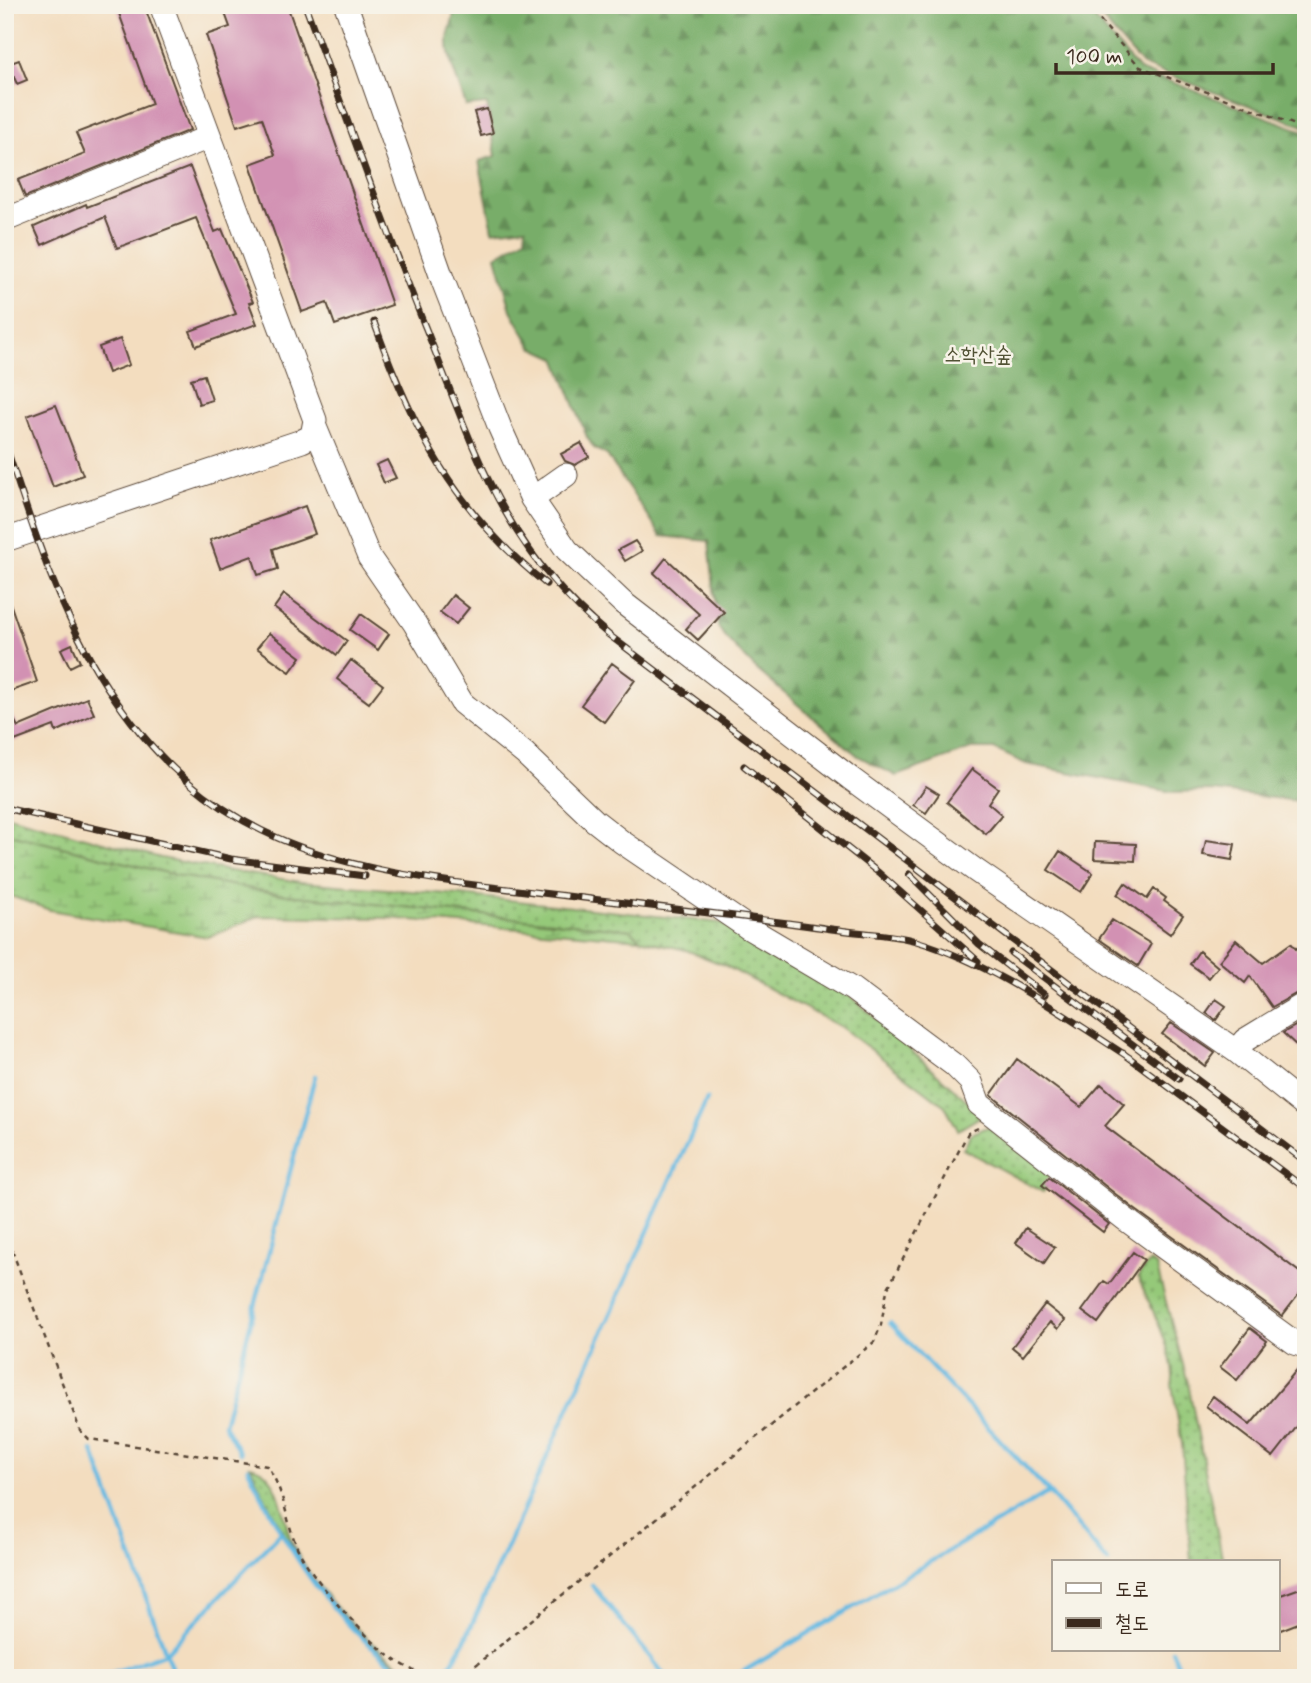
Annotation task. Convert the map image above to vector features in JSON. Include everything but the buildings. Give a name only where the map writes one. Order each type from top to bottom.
[{"type":"street","points":[[161,5],[315,427],[369,557],[415,624],[462,703],[524,754],[595,821],[622,842],[747,927],[852,989],[954,1065],[971,1082],[979,1104],[1125,1219],[1295,1343],[1301,1345],[1306,1342]]},
{"type":"street","points":[[346,5],[448,293],[516,469],[560,542],[585,569],[699,663],[975,870],[1236,1051],[1306,1107]]},
{"type":"street","points":[[5,220],[209,136]]},
{"type":"street","points":[[5,540],[302,441],[312,436],[315,427]]},
{"type":"street","points":[[532,499],[566,475]]},
{"type":"street","points":[[1236,1051],[1245,1040],[1306,1003]]},
{"type":"path","points":[[1087,5],[1140,67],[1306,130]]},
{"type":"path","points":[[460,1678],[874,1342],[881,1325],[887,1290],[968,1133],[996,1118]]},
{"type":"path","points":[[5,1232],[80,1430],[89,1439],[267,1466],[281,1489],[295,1543],[309,1568],[386,1653],[409,1669],[429,1678]]},
{"type":"green space","name":"소학산숲","points":[[454,5],[1083,5],[1139,70],[1306,132],[1306,802],[1212,791],[1172,792],[1026,764],[994,749],[971,749],[896,776],[858,756],[756,669],[718,627],[709,541],[661,536],[607,455],[594,448],[587,437],[556,358],[532,347],[511,310],[496,256],[525,238],[526,227],[493,231],[479,161],[496,156],[487,104],[466,106],[452,64],[448,39]]},
{"type":"green space","points":[[1090,5],[1306,5],[1306,127],[1142,65]]},
{"type":"green space","points":[[5,815],[161,858],[301,882],[460,895],[721,923],[845,991],[983,1115],[958,1130],[945,1106],[841,1027],[724,965],[686,950],[640,939],[631,930],[286,895],[179,876],[5,833]]},
{"type":"green space","points":[[5,833],[179,876],[286,895],[631,930],[640,939],[388,918],[259,916],[208,937],[50,910],[5,894]]},
{"type":"green space","points":[[995,1124],[1057,1175],[1043,1192],[963,1149],[971,1134]]},
{"type":"green space","points":[[1150,1261],[1156,1265],[1188,1383],[1223,1560],[1191,1560],[1182,1444],[1172,1385],[1171,1361],[1138,1277]]},
{"type":"green space","points":[[250,1466],[261,1470],[275,1487],[292,1543],[303,1564],[281,1528]]},
{"type":"green space","points":[[354,1625],[385,1653],[422,1678],[416,1678],[387,1657]]},
{"type":"waterway","points":[[240,1453],[224,1425],[315,1076]]},
{"type":"waterway","points":[[446,1673],[464,1642],[707,1099]]},
{"type":"waterway","points":[[890,1323],[1049,1492],[1106,1560]]},
{"type":"waterway","points":[[93,1451],[175,1678]]},
{"type":"waterway","points":[[248,1468],[280,1530],[315,1584],[357,1633],[411,1678]]},
{"type":"waterway","points":[[732,1678],[1049,1492]]},
{"type":"waterway","points":[[98,1678],[166,1653],[279,1534]]},
{"type":"waterway","points":[[592,1585],[667,1678]]},
{"type":"waterway","points":[[1173,1652],[1184,1678]]},
{"type":"railway","points":[[305,5],[396,252],[462,420],[497,497],[518,534],[543,569],[573,602],[609,635],[1306,1162]]},
{"type":"railway","points":[[374,322],[405,399],[440,466],[486,527],[546,584]]},
{"type":"railway","points":[[5,443],[48,569],[75,629],[107,687],[146,739],[187,781],[230,813],[277,838],[327,856],[381,870],[438,880],[916,941],[945,951],[1000,977],[1130,1058]]},
{"type":"railway","points":[[744,766],[879,873],[978,961]]},
{"type":"railway","points":[[5,808],[231,859],[365,876]]},
{"type":"railway","points":[[909,874],[979,944],[1045,995]]},
{"type":"railway","points":[[1011,953],[1179,1079]]},
{"type":"railway","points":[[1123,1053],[1306,1189]]}]
